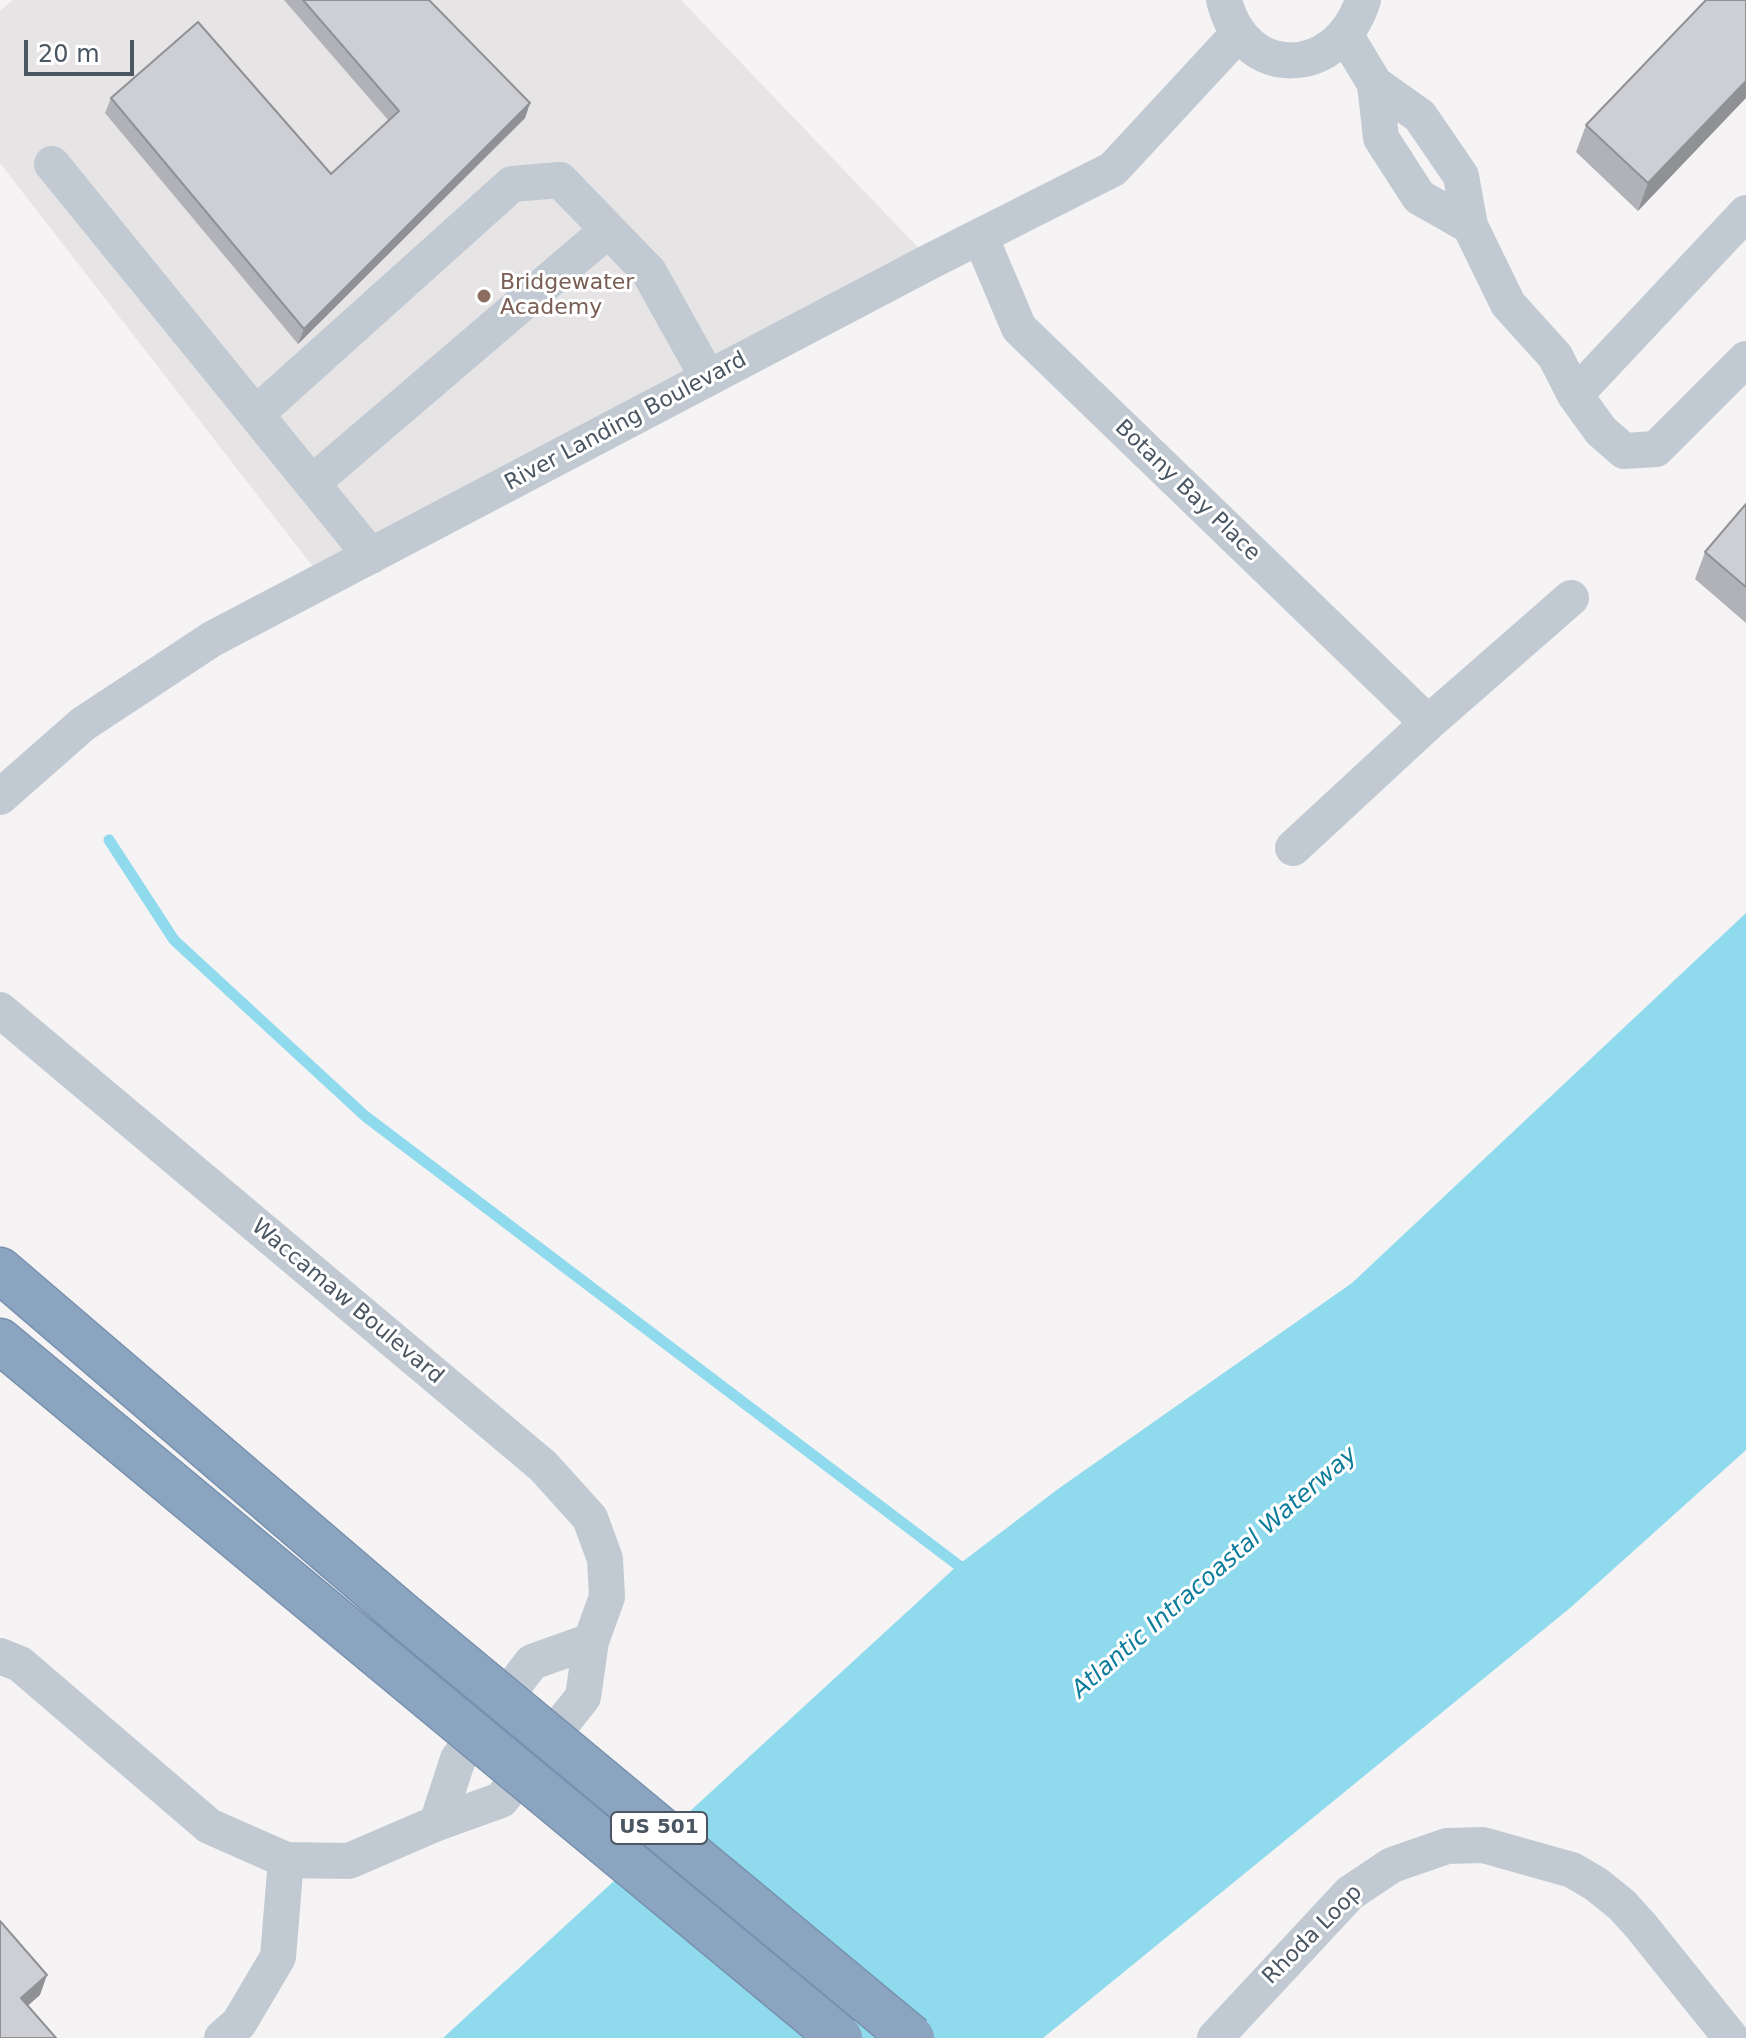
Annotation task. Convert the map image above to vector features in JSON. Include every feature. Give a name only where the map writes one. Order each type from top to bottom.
[{"type":"highway","name":"US 501","points":[[0,1270],[405,1617],[912,2038]]},
{"type":"highway","name":"US 501","points":[[0,1341],[840,2038]]},
{"type":"street","points":[[1224,0],[1238,34],[1262,52],[1292,61],[1312,58],[1331,50],[1346,36],[1357,19],[1363,0]]},
{"type":"street","name":"River Landing Boulevard","points":[[0,797],[83,724],[199,648],[708,378],[1113,169],[1238,34]]},
{"type":"street","points":[[1346,36],[1375,84],[1420,116],[1461,176],[1470,226],[1508,304],[1555,356],[1575,395],[1601,431],[1624,451],[1656,449],[1746,359]]},
{"type":"street","points":[[52,164],[371,556]]},
{"type":"street","points":[[256,414],[512,184],[560,180],[649,272],[708,378]]},
{"type":"street","points":[[1575,395],[1746,213]]},
{"type":"street","points":[[312,483],[608,230]]},
{"type":"street","name":"Botany Bay Place","points":[[980,236],[1019,328],[1428,723]]},
{"type":"street","points":[[1293,848],[1428,723],[1571,598]]},
{"type":"street","name":"Waccamaw Boulevard","points":[[0,1010],[543,1466],[590,1518],[605,1559],[607,1597],[591,1641],[583,1697],[501,1800],[437,1823],[349,1861],[286,1860],[209,1826],[20,1664],[0,1656]]},
{"type":"street","points":[[437,1823],[458,1759],[532,1662],[591,1641]]},
{"type":"street","name":"Rhoda Loop","points":[[1215,2038],[1350,1893],[1392,1865],[1447,1846],[1483,1845],[1572,1870],[1596,1884],[1641,1926],[1731,2038]]},
{"type":"street","points":[[222,2038],[239,2023],[278,1957],[286,1860]]},
{"type":"shaded area","name":"Bridgewater Academy","points":[[13,0],[681,0],[931,261],[324,581],[0,163],[0,11]]},
{"type":"water","name":"Atlantic Intracoastal Waterway","points":[[1746,913],[1746,1450],[1570,1608],[1043,2038],[443,2038],[958,1565],[1058,1489],[1352,1283]]},
{"type":"building","points":[[303,0],[429,0],[530,103],[304,329],[111,98],[198,22],[331,174],[399,111]]},
{"type":"building","points":[[1706,0],[1746,0],[1746,81],[1648,183],[1586,125]]},
{"type":"building","points":[[1746,504],[1746,587],[1705,552]]},
{"type":"building","points":[[0,1921],[47,1975],[21,1998],[56,2038],[0,2038]]},
{"type":"waterway","points":[[109,840],[174,940],[365,1116],[958,1565],[970,1570]]},
{"type":"place","name":"Bridgewater Academy","points":[[484,296]]}]
